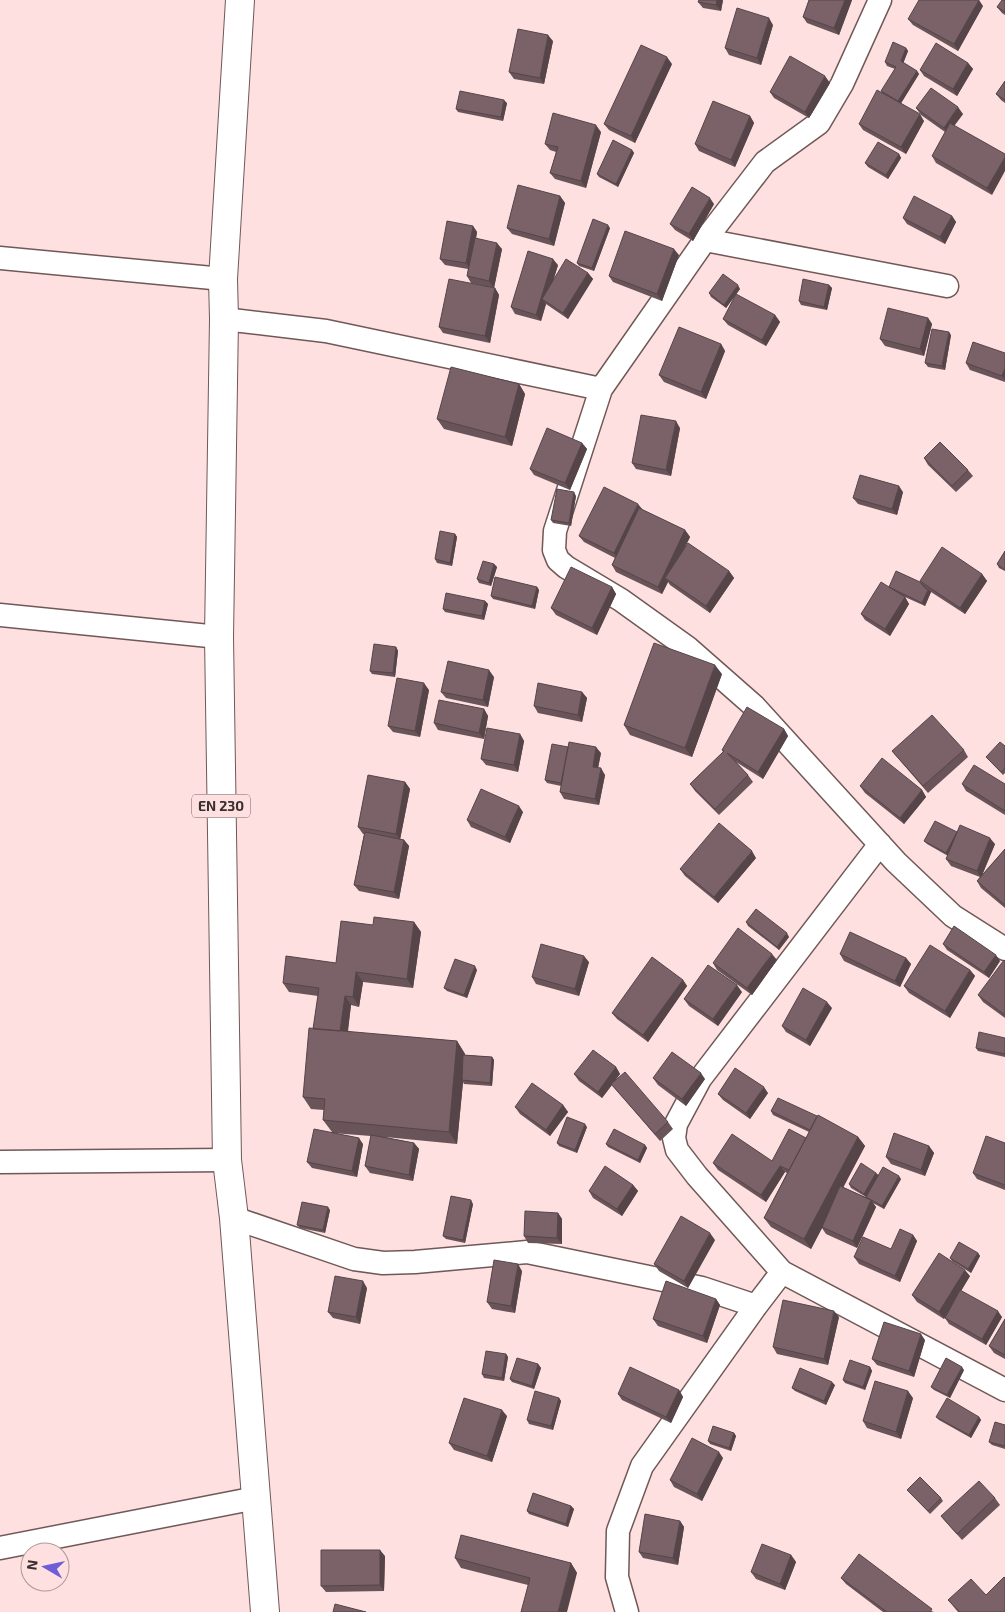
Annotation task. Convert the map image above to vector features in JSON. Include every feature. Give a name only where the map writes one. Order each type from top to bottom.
[{"type":"main road","name":"EN 230","points":[[240,0],[222,279],[224,319],[218,637],[227,1160],[234,1218],[264,1612]]},
{"type":"street","points":[[880,0],[842,84],[819,122],[765,162],[705,240],[601,389],[555,531],[554,550],[558,560],[566,567],[621,600],[688,648],[754,706],[880,844],[952,916],[1005,949]]},
{"type":"street","points":[[705,240],[947,286]]},
{"type":"street","points":[[0,258],[222,279]]},
{"type":"street","points":[[224,319],[326,331],[601,389]]},
{"type":"street","points":[[0,615],[218,637]]},
{"type":"street","points":[[880,844],[700,1080],[676,1124],[674,1138],[677,1150],[697,1176],[782,1272],[1005,1390]]},
{"type":"street","points":[[0,1162],[227,1160]]},
{"type":"street","points":[[234,1218],[354,1259],[383,1263],[527,1252],[702,1288],[756,1306]]},
{"type":"street","points":[[627,1612],[618,1577],[618,1530],[642,1466],[782,1272]]},
{"type":"street","points":[[0,1548],[256,1498]]},
{"type":"building","points":[[699,0],[717,0],[716,5],[698,2]]},
{"type":"building","points":[[809,0],[845,0],[834,28],[803,17]]},
{"type":"building","points":[[919,0],[979,0],[954,44],[908,19]]},
{"type":"building","points":[[1002,0],[1005,0],[1005,12],[997,7]]},
{"type":"building","points":[[737,8],[769,18],[757,58],[725,48]]},
{"type":"building","points":[[518,29],[548,35],[540,78],[509,72]]},
{"type":"building","points":[[893,42],[906,48],[901,61],[917,71],[898,101],[881,91],[896,67],[885,62]]},
{"type":"building","points":[[936,43],[968,63],[953,89],[920,70]]},
{"type":"building","points":[[641,45],[667,57],[631,136],[604,124]]},
{"type":"building","points":[[790,56],[825,76],[805,112],[770,92]]},
{"type":"building","points":[[1005,81],[1005,100],[996,94]]},
{"type":"building","points":[[931,88],[958,107],[944,128],[916,108]]},
{"type":"building","points":[[877,90],[920,114],[901,147],[859,124]]},
{"type":"building","points":[[460,91],[504,100],[501,117],[456,109]]},
{"type":"building","points":[[713,101],[750,116],[731,160],[695,144]]},
{"type":"building","points":[[553,113],[596,125],[581,181],[550,173],[558,147],[545,144]]},
{"type":"building","points":[[950,123],[1005,154],[987,188],[932,156]]},
{"type":"building","points":[[613,140],[632,150],[616,184],[597,174]]},
{"type":"building","points":[[878,142],[899,154],[886,175],[865,163]]},
{"type":"building","points":[[518,185],[560,196],[549,239],[507,228]]},
{"type":"building","points":[[692,187],[710,198],[689,234],[670,224]]},
{"type":"building","points":[[914,196],[952,216],[940,237],[903,218]]},
{"type":"building","points":[[593,219],[608,225],[592,268],[577,263]]},
{"type":"building","points":[[447,221],[473,226],[466,263],[440,259]]},
{"type":"building","points":[[625,231],[674,249],[657,294],[609,276]]},
{"type":"building","points":[[475,238],[497,243],[489,281],[467,276]]},
{"type":"building","points":[[528,251],[553,259],[536,315],[511,307]]},
{"type":"building","points":[[566,259],[588,273],[563,313],[542,299]]},
{"type":"building","points":[[723,274],[738,285],[724,305],[709,293]]},
{"type":"building","points":[[449,279],[495,288],[485,336],[439,327]]},
{"type":"building","points":[[803,279],[829,285],[824,307],[799,301]]},
{"type":"building","points":[[736,294],[775,315],[762,340],[723,319]]},
{"type":"building","points":[[888,308],[928,318],[920,349],[880,339]]},
{"type":"building","points":[[679,327],[721,344],[701,392],[659,375]]},
{"type":"building","points":[[932,329],[949,332],[942,366],[925,363]]},
{"type":"building","points":[[973,342],[1005,353],[1005,368],[1002,376],[966,363]]},
{"type":"building","points":[[451,367],[519,384],[505,437],[437,419]]},
{"type":"building","points":[[641,415],[676,421],[666,470],[632,463]]},
{"type":"building","points":[[547,428],[582,443],[565,483],[530,469]]},
{"type":"building","points":[[940,442],[968,470],[952,486],[924,458]]},
{"type":"building","points":[[860,475],[899,486],[892,509],[853,498]]},
{"type":"building","points":[[604,487],[638,504],[614,553],[579,536]]},
{"type":"building","points":[[557,489],[574,492],[569,523],[551,520]]},
{"type":"building","points":[[639,508],[685,530],[658,587],[612,565]]},
{"type":"building","points":[[440,531],[455,534],[450,563],[435,559]]},
{"type":"building","points":[[688,543],[729,571],[706,606],[665,578]]},
{"type":"building","points":[[942,547],[982,574],[960,608],[920,581]]},
{"type":"building","points":[[1005,551],[1005,570],[997,564]]},
{"type":"building","points":[[483,561],[494,564],[489,583],[477,579]]},
{"type":"building","points":[[571,567],[612,587],[592,628],[551,608]]},
{"type":"building","points":[[896,571],[920,582],[928,590],[922,603],[889,587]]},
{"type":"building","points":[[495,577],[537,587],[532,606],[491,596]]},
{"type":"building","points":[[881,582],[905,597],[885,629],[861,614]]},
{"type":"building","points":[[446,593],[485,601],[482,616],[443,609]]},
{"type":"building","points":[[654,643],[715,665],[685,748],[624,725]]},
{"type":"building","points":[[374,644],[396,647],[393,673],[370,671]]},
{"type":"building","points":[[448,661],[489,670],[483,700],[441,692]]},
{"type":"building","points":[[397,678],[424,683],[415,731],[388,726]]},
{"type":"building","points":[[538,683],[582,692],[578,715],[534,706]]},
{"type":"building","points":[[439,700],[484,709],[479,733],[434,723]]},
{"type":"building","points":[[747,707],[784,729],[758,772],[727,753],[748,775],[715,809],[690,784],[724,751],[722,750]]},
{"type":"building","points":[[932,715],[964,750],[923,786],[892,751]]},
{"type":"building","points":[[487,728],[520,734],[514,765],[481,759]]},
{"type":"building","points":[[569,742],[596,747],[593,767],[601,768],[595,799],[560,792]]},
{"type":"building","points":[[1000,742],[1005,746],[1005,768],[1001,772],[986,757]]},
{"type":"building","points":[[552,744],[568,747],[561,783],[545,780]]},
{"type":"building","points":[[882,758],[922,790],[900,818],[860,786]]},
{"type":"building","points":[[974,765],[1005,784],[1005,811],[962,784]]},
{"type":"building","points":[[368,775],[405,782],[396,834],[358,827]]},
{"type":"building","points":[[481,789],[519,806],[505,837],[467,820]]},
{"type":"building","points":[[935,821],[957,832],[946,853],[924,841]]},
{"type":"building","points":[[719,823],[752,851],[714,897],[680,869]]},
{"type":"building","points":[[960,825],[990,838],[977,871],[946,859]]},
{"type":"building","points":[[365,832],[404,840],[394,892],[354,885]]},
{"type":"building","points":[[1005,849],[1005,905],[977,881]]},
{"type":"building","points":[[756,909],[787,933],[777,947],[746,922]]},
{"type":"building","points":[[374,917],[414,922],[407,979],[356,972],[353,997],[345,996],[340,1031],[313,1029],[319,988],[283,983],[286,956],[336,963],[341,921],[373,925]]},
{"type":"building","points":[[954,926],[996,955],[984,972],[943,944]]},
{"type":"building","points":[[738,928],[772,954],[747,988],[713,963]]},
{"type":"building","points":[[850,932],[906,958],[895,981],[840,954]]},
{"type":"building","points":[[541,944],[584,956],[575,989],[532,977]]},
{"type":"building","points":[[930,945],[970,970],[945,1011],[904,986]]},
{"type":"building","points":[[652,957],[683,980],[643,1035],[612,1013]]},
{"type":"building","points":[[455,959],[475,966],[464,995],[444,988]]},
{"type":"building","points":[[1005,961],[1005,1015],[978,995]]},
{"type":"building","points":[[708,965],[737,985],[713,1019],[684,999]]},
{"type":"building","points":[[803,988],[827,1002],[806,1040],[782,1026]]},
{"type":"building","points":[[309,1028],[457,1041],[449,1132],[323,1120],[325,1099],[303,1097]]},
{"type":"building","points":[[979,1032],[1005,1038],[1005,1054],[976,1048]]},
{"type":"building","points":[[593,1050],[616,1067],[598,1092],[574,1074]]},
{"type":"building","points":[[672,1052],[701,1073],[682,1099],[653,1078]]},
{"type":"building","points":[[463,1055],[492,1057],[490,1083],[462,1080]]},
{"type":"building","points":[[735,1068],[764,1087],[746,1113],[718,1094]]},
{"type":"building","points":[[625,1072],[668,1122],[655,1134],[611,1084]]},
{"type":"building","points":[[532,1083],[563,1105],[546,1130],[515,1107]]},
{"type":"building","points":[[778,1098],[817,1116],[810,1130],[771,1111]]},
{"type":"building","points":[[818,1115],[858,1137],[804,1239],[764,1218]]},
{"type":"building","points":[[567,1117],[585,1124],[575,1150],[557,1143]]},
{"type":"building","points":[[314,1129],[359,1138],[352,1171],[307,1162]]},
{"type":"building","points":[[614,1129],[645,1145],[638,1160],[606,1144]]},
{"type":"building","points":[[789,1129],[806,1138],[789,1170],[780,1166],[761,1195],[713,1163],[732,1134],[772,1161]]},
{"type":"building","points":[[894,1133],[929,1146],[921,1170],[886,1157]]},
{"type":"building","points":[[371,1135],[414,1143],[409,1175],[365,1166]]},
{"type":"building","points":[[986,1136],[1005,1143],[1005,1185],[973,1173]]},
{"type":"building","points":[[861,1163],[876,1173],[864,1194],[849,1184]]},
{"type":"building","points":[[605,1166],[633,1185],[617,1209],[589,1191]]},
{"type":"building","points":[[883,1167],[899,1176],[882,1206],[866,1197]]},
{"type":"building","points":[[840,1186],[871,1200],[853,1241],[822,1227]]},
{"type":"building","points":[[451,1196],[471,1200],[463,1240],[443,1236]]},
{"type":"building","points":[[302,1202],[328,1207],[323,1230],[297,1225]]},
{"type":"building","points":[[525,1211],[558,1213],[557,1238],[524,1236]]},
{"type":"building","points":[[681,1216],[710,1233],[684,1281],[654,1264]]},
{"type":"building","points":[[900,1229],[913,1235],[895,1276],[854,1257],[863,1237],[891,1249]]},
{"type":"building","points":[[959,1242],[978,1253],[968,1269],[950,1258]]},
{"type":"building","points":[[939,1253],[965,1270],[939,1312],[912,1295]]},
{"type":"building","points":[[494,1260],[518,1264],[511,1306],[487,1302]]},
{"type":"building","points":[[335,1276],[363,1281],[356,1317],[328,1312]]},
{"type":"building","points":[[666,1281],[716,1299],[703,1336],[653,1319]]},
{"type":"building","points":[[960,1290],[998,1311],[982,1339],[945,1318]]},
{"type":"building","points":[[783,1300],[834,1311],[824,1359],[773,1347]]},
{"type":"building","points":[[1005,1319],[1005,1355],[989,1346]]},
{"type":"building","points":[[884,1322],[921,1334],[909,1371],[872,1359]]},
{"type":"building","points":[[486,1351],[506,1354],[502,1378],[482,1374]]},
{"type":"building","points":[[517,1358],[538,1364],[532,1386],[510,1379]]},
{"type":"building","points":[[946,1358],[962,1367],[947,1395],[931,1387]]},
{"type":"building","points":[[850,1360],[870,1367],[863,1387],[843,1380]]},
{"type":"building","points":[[630,1367],[679,1390],[666,1417],[618,1394]]},
{"type":"building","points":[[800,1368],[832,1382],[824,1401],[792,1388]]},
{"type":"building","points":[[875,1381],[908,1391],[896,1432],[863,1421]]},
{"type":"building","points":[[535,1391],[559,1398],[551,1426],[527,1420]]},
{"type":"building","points":[[464,1398],[502,1410],[487,1456],[449,1443]]},
{"type":"building","points":[[947,1398],[979,1417],[969,1435],[936,1417]]},
{"type":"building","points":[[995,1422],[1005,1425],[1005,1446],[989,1442]]},
{"type":"building","points":[[713,1426],[734,1433],[729,1448],[708,1441]]},
{"type":"building","points":[[692,1438],[719,1452],[697,1494],[670,1480]]},
{"type":"building","points":[[920,1477],[941,1498],[928,1511],[907,1490]]},
{"type":"building","points":[[979,1481],[995,1498],[957,1534],[941,1516]]},
{"type":"building","points":[[533,1493],[571,1506],[566,1524],[527,1511]]},
{"type":"building","points":[[645,1514],[680,1521],[673,1558],[639,1552]]},
{"type":"building","points":[[461,1535],[571,1563],[558,1612],[521,1612],[530,1578],[455,1558]]},
{"type":"building","points":[[762,1544],[791,1555],[780,1584],[751,1572]]},
{"type":"building","points":[[321,1550],[380,1550],[380,1585],[321,1586]]},
{"type":"building","points":[[859,1554],[932,1609],[930,1612],[887,1612],[841,1578]]},
{"type":"building","points":[[1004,1577],[1005,1612],[960,1612],[948,1600],[971,1579],[986,1595]]},
{"type":"building","points":[[335,1604],[366,1612],[333,1612]]}]
